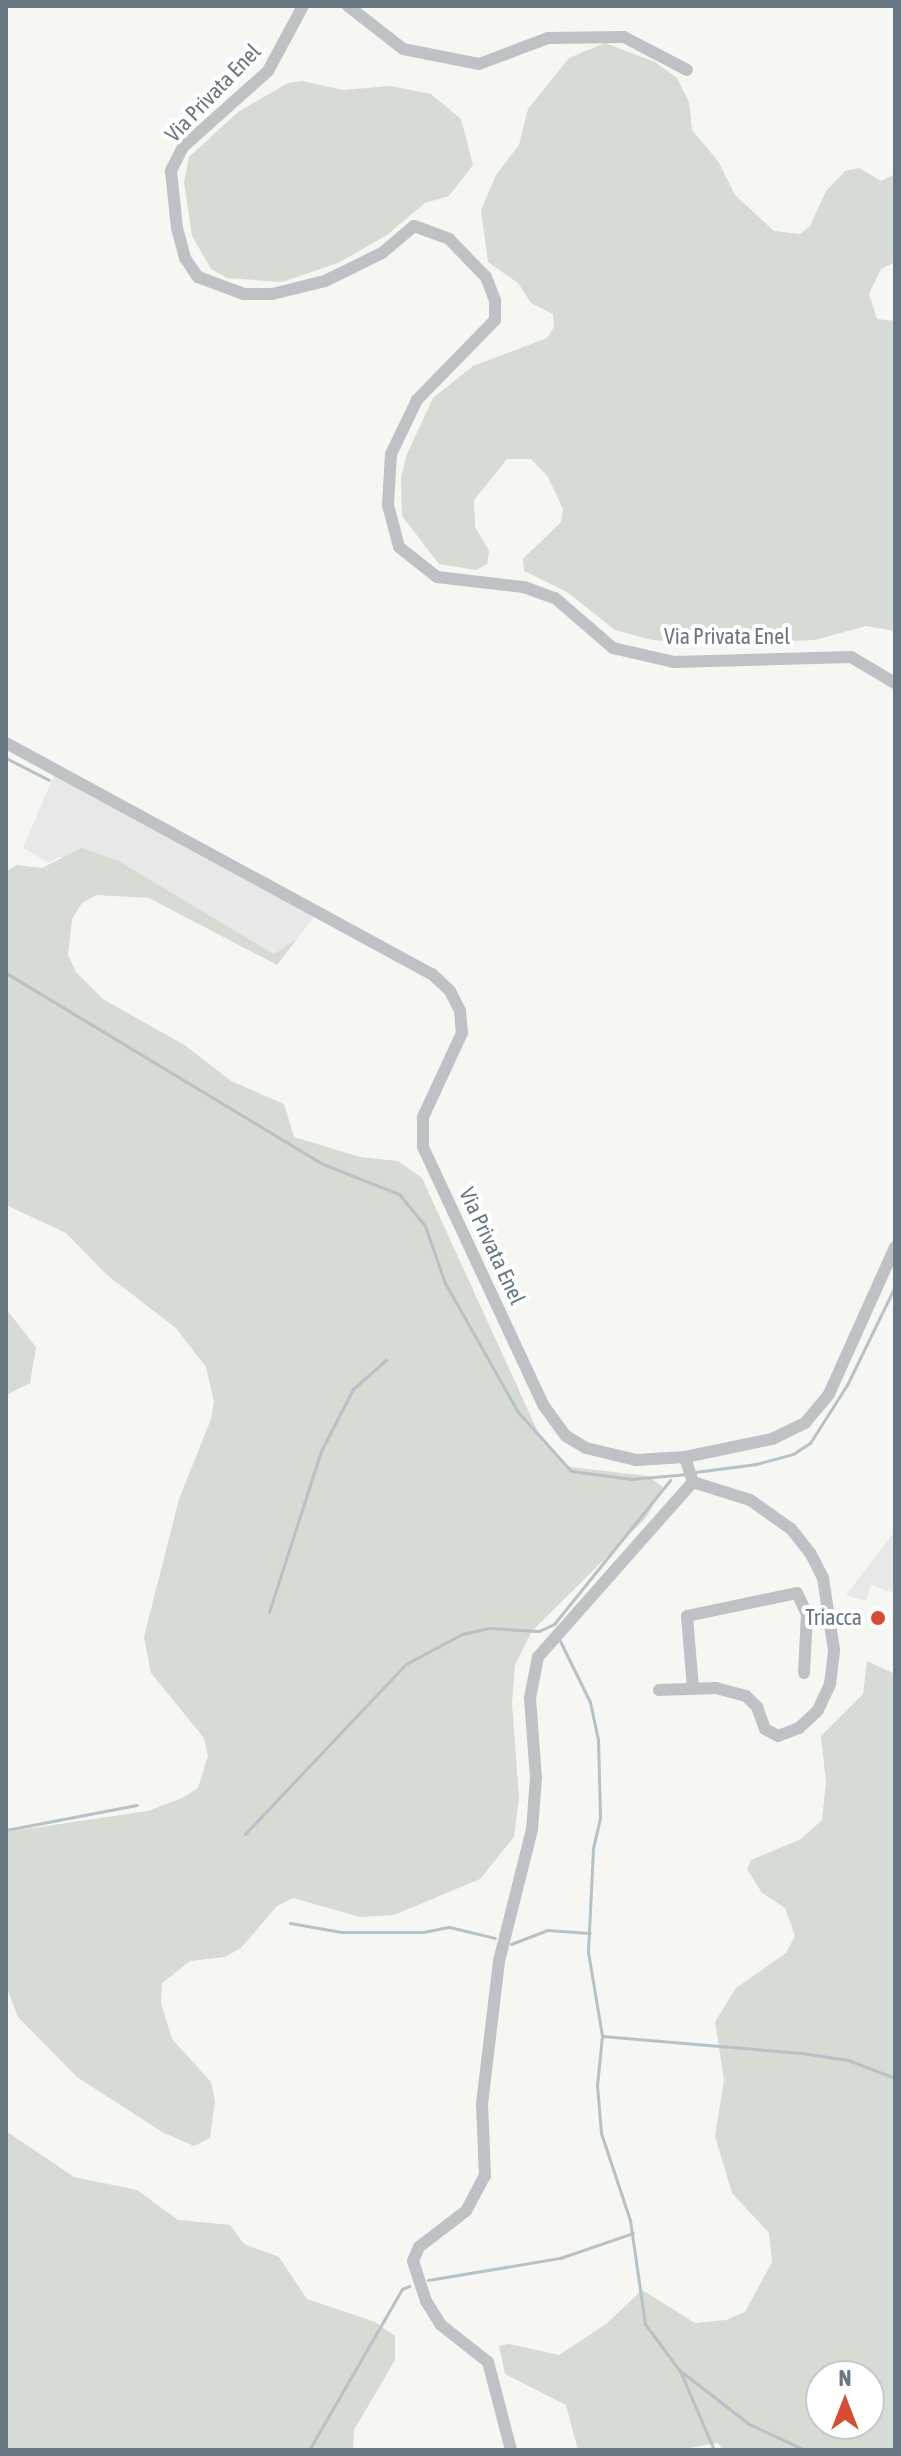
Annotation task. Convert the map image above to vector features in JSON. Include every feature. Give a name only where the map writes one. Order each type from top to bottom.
[{"type":"street","name":"Via Privata Enel","points":[[303,6],[268,71],[183,147],[171,171],[177,228],[185,258],[198,277],[244,294],[272,294],[325,281],[382,253],[414,226],[449,239],[486,277],[495,301],[495,320],[417,400],[391,454],[388,505],[399,547],[437,577],[524,587],[555,598],[613,648],[674,662],[851,657],[895,683]]},
{"type":"street","points":[[348,6],[403,49],[479,64],[548,38],[624,37],[687,70]]},
{"type":"street","name":"Via Privata Enel","points":[[6,743],[432,974],[450,991],[460,1011],[462,1033],[423,1117],[423,1147],[544,1406],[566,1436],[595,1452],[636,1460],[686,1462],[772,1439],[805,1423],[829,1394],[895,1247]]},
{"type":"street","points":[[686,1462],[693,1481]]},
{"type":"street","points":[[659,1690],[693,1688],[746,1696],[770,1734],[789,1734],[818,1710],[830,1684],[834,1650],[823,1578],[791,1529],[750,1500],[693,1481]]},
{"type":"street","points":[[511,2450],[488,2362],[441,2325],[426,2301],[413,2261],[419,2247],[466,2211],[485,2176],[482,2104],[499,1961],[532,1830],[536,1778],[530,1698],[538,1657],[693,1481]]},
{"type":"street","points":[[693,1688],[687,1616],[797,1593],[807,1614],[804,1673]]},
{"type":"shaded area","points":[[605,43],[655,62],[677,78],[689,102],[692,130],[718,161],[735,195],[774,231],[800,234],[810,226],[826,191],[845,171],[859,168],[881,181],[895,174],[895,262],[881,269],[869,294],[877,319],[895,321],[895,631],[866,626],[815,640],[717,644],[652,640],[615,630],[567,592],[524,571],[523,559],[561,522],[563,509],[548,477],[531,459],[507,459],[474,500],[475,527],[489,551],[487,564],[476,570],[439,564],[402,516],[401,478],[407,454],[433,398],[473,366],[547,338],[554,327],[553,314],[531,303],[518,283],[488,262],[481,210],[496,175],[519,145],[528,109],[569,58]]},
{"type":"shaded area","points":[[302,81],[343,90],[390,86],[431,94],[461,119],[473,165],[449,196],[425,203],[387,235],[338,263],[282,282],[227,278],[211,269],[192,236],[184,182],[189,157],[238,112],[288,83]]},
{"type":"shaded area","points":[[54,775],[318,912],[297,939],[274,954],[119,861],[58,857],[49,863],[23,848]]},
{"type":"shaded area","points":[[82,848],[119,861],[274,954],[297,939],[277,965],[149,898],[96,895],[82,903],[72,919],[68,955],[76,972],[103,999],[186,1046],[231,1081],[284,1104],[294,1137],[360,1157],[398,1161],[422,1178],[543,1443],[570,1467],[648,1476],[663,1487],[646,1518],[532,1631],[515,1665],[512,1703],[519,1797],[514,1837],[480,1879],[394,1915],[360,1917],[293,1898],[277,1906],[241,1948],[225,1957],[190,1961],[162,1983],[161,2003],[172,2039],[211,2082],[215,2101],[210,2138],[194,2146],[162,2132],[77,2077],[18,2017],[6,1986],[6,1832],[148,1811],[198,1788],[208,1756],[204,1738],[151,1673],[144,1637],[179,1499],[211,1419],[214,1402],[206,1367],[176,1328],[107,1275],[66,1233],[6,1205],[6,871],[17,865],[42,868]]},
{"type":"shaded area","points":[[6,1309],[36,1347],[30,1383],[6,1395]]},
{"type":"shaded area","points":[[895,1531],[895,1593],[871,1585],[866,1601],[846,1595]]},
{"type":"shaded area","points":[[867,1661],[895,1674],[895,2450],[723,2450],[718,2443],[677,2450],[578,2450],[566,2405],[505,2374],[499,2346],[509,2344],[559,2355],[606,2324],[642,2290],[695,2323],[726,2320],[745,2312],[772,2262],[769,2233],[732,2193],[715,2136],[724,2080],[715,2022],[736,1988],[786,1953],[795,1936],[785,1908],[762,1893],[747,1869],[751,1860],[801,1839],[822,1820],[826,1782],[821,1736],[863,1694]]},
{"type":"shaded area","points":[[6,2131],[74,2177],[137,2190],[178,2220],[230,2225],[244,2244],[279,2257],[307,2299],[375,2322],[395,2336],[395,2360],[354,2430],[353,2450],[6,2450]]},
{"type":"waterway","points":[[6,758],[49,780]]},
{"type":"waterway","points":[[6,973],[323,1164],[399,1194],[425,1226],[445,1283],[518,1412],[571,1471],[631,1479],[688,1474]]},
{"type":"waterway","points":[[695,1472],[756,1464],[793,1454],[810,1443],[847,1385],[895,1286]]},
{"type":"waterway","points":[[269,1612],[321,1451],[353,1389],[386,1360]]},
{"type":"waterway","points":[[245,1834],[406,1664],[462,1634],[488,1628],[539,1631],[554,1624],[670,1480]]},
{"type":"waterway","points":[[560,1641],[590,1702],[598,1739],[600,1818],[593,1849],[588,1952],[602,2036],[597,2085],[601,2133],[630,2220],[645,2324],[680,2371],[714,2450]]},
{"type":"waterway","points":[[6,1830],[137,1805]]},
{"type":"waterway","points":[[290,1923],[341,1932],[423,1932],[449,1927],[495,1938]]},
{"type":"waterway","points":[[511,1944],[547,1930],[590,1933]]},
{"type":"waterway","points":[[602,2036],[801,2053],[848,2060],[895,2078]]},
{"type":"waterway","points":[[428,2280],[560,2258],[633,2233]]},
{"type":"waterway","points":[[309,2450],[402,2289],[409,2286]]},
{"type":"waterway","points":[[683,2373],[749,2424],[805,2450]]},
{"type":"place","name":"Triacca","points":[[878,1618]]}]
